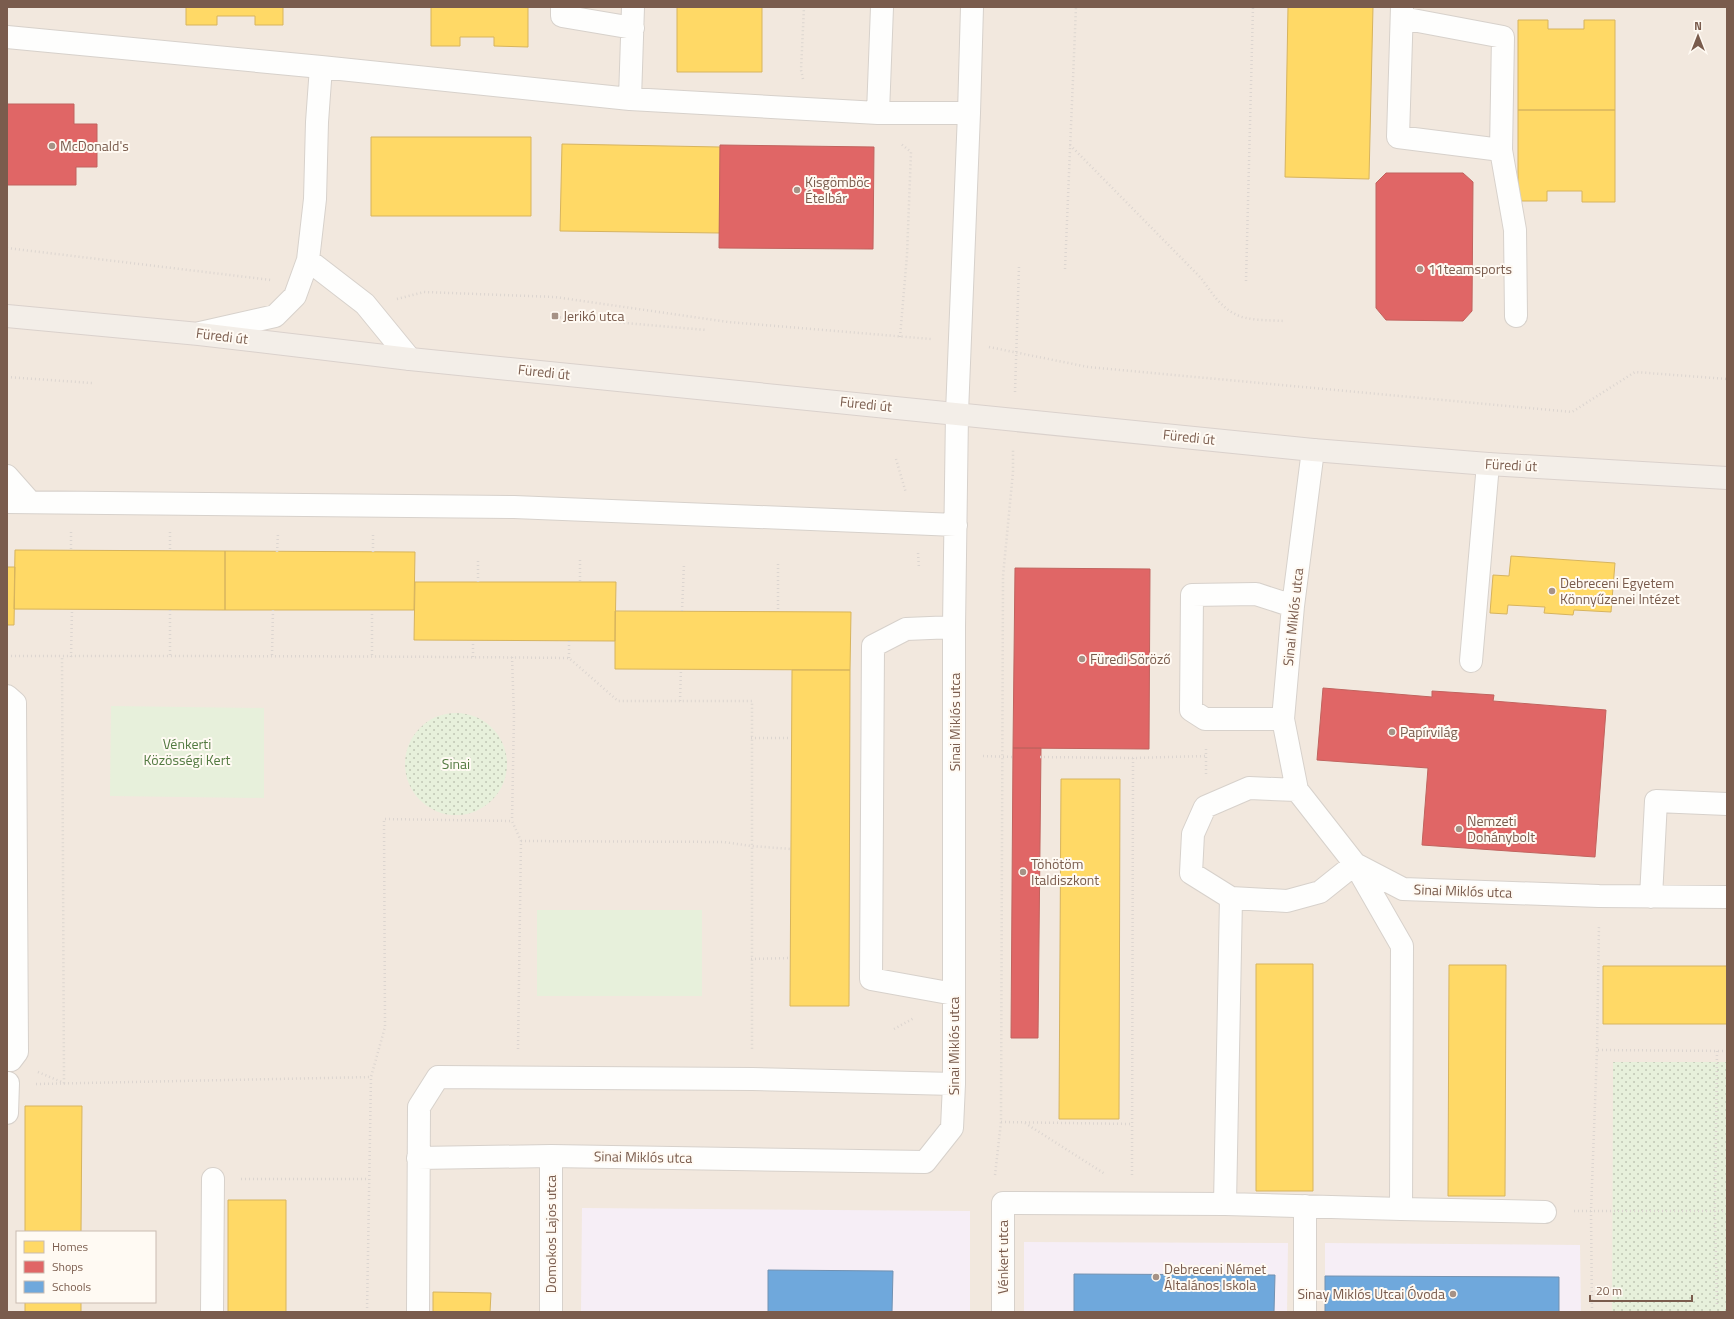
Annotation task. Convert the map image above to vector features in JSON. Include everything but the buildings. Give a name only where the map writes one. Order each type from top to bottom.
[{"type":"main road","name":"Füredi út","points":[[7,316],[199,334],[410,359],[1313,450],[1488,464],[1727,478]]},
{"type":"street","points":[[562,7],[562,16],[633,17],[630,98]]},
{"type":"street","points":[[878,113],[882,7]]},
{"type":"street","name":"Sinai Miklós utca","points":[[418,1158],[551,1156],[925,1162],[952,1128],[954,1084],[954,627],[957,413],[972,7]]},
{"type":"street","points":[[1501,150],[1398,137],[1402,13],[1503,37],[1501,150],[1515,230],[1516,316]]},
{"type":"street","points":[[7,37],[630,98],[878,113],[969,113]]},
{"type":"street","points":[[199,334],[275,316],[295,296],[308,260],[315,199],[317,122],[321,67]]},
{"type":"street","points":[[308,260],[365,304],[410,359]]},
{"type":"street","name":"Sinai Miklós utca","points":[[1313,450],[1293,606],[1283,719],[1297,790],[1355,864],[1403,889],[1599,896],[1727,897]]},
{"type":"street","points":[[1471,661],[1488,464]]},
{"type":"street","points":[[7,476],[30,502]]},
{"type":"street","points":[[7,502],[514,507],[956,525]]},
{"type":"street","points":[[1283,719],[1205,719],[1191,710],[1192,595],[1256,594],[1293,606]]},
{"type":"street","points":[[954,627],[906,629],[873,646],[871,980],[954,994]]},
{"type":"street","points":[[7,696],[15,703],[17,1052],[9,1060]]},
{"type":"street","points":[[1297,790],[1249,788],[1205,807],[1193,834],[1192,873],[1231,898],[1287,901],[1320,892],[1355,864],[1402,946],[1401,1210]]},
{"type":"street","points":[[1651,897],[1656,801],[1727,804]]},
{"type":"street","points":[[1231,898],[1225,1204],[1401,1210],[1545,1212]]},
{"type":"street","points":[[418,1312],[419,1107],[438,1078],[752,1079],[954,1084]]},
{"type":"street","points":[[7,1113],[8,1083]]},
{"type":"street","name":"Domokos Lajos utca","points":[[550,1312],[551,1156]]},
{"type":"street","points":[[212,1312],[213,1180]]},
{"type":"street","name":"Vénkert utca","points":[[1003,1312],[1003,1203],[1225,1204]]},
{"type":"street","points":[[1305,1206],[1305,1312]]},
{"type":"path","points":[[804,7],[801,70],[811,110]]},
{"type":"path","points":[[1065,268],[1076,7]]},
{"type":"path","points":[[1246,281],[1253,7]]},
{"type":"path","points":[[555,297],[728,322],[900,337],[907,255],[911,152],[900,143],[893,142]]},
{"type":"path","points":[[1070,145],[1201,278],[1216,298],[1235,314],[1256,319],[1284,321]]},
{"type":"path","points":[[1019,266],[1016,351],[1088,366],[1572,412],[1634,372],[1727,378]]},
{"type":"path","points":[[556,317],[706,330]]},
{"type":"path","points":[[7,377],[92,383]]},
{"type":"path","points":[[995,1183],[995,1168],[1001,1122],[1003,576],[1013,472]]},
{"type":"path","points":[[71,529],[71,551]]},
{"type":"path","points":[[170,531],[170,551]]},
{"type":"path","points":[[277,552],[278,532]]},
{"type":"path","points":[[373,532],[373,552]]},
{"type":"path","points":[[478,560],[478,582]]},
{"type":"path","points":[[580,560],[580,582]]},
{"type":"path","points":[[682,611],[684,564]]},
{"type":"path","points":[[778,564],[778,612]]},
{"type":"path","points":[[71,657],[72,610]]},
{"type":"path","points":[[170,610],[170,655]]},
{"type":"path","points":[[272,655],[274,610]]},
{"type":"path","points":[[372,611],[372,655]]},
{"type":"path","points":[[473,641],[473,657]]},
{"type":"path","points":[[569,641],[569,658]]},
{"type":"path","points":[[7,656],[372,655],[569,658],[618,701],[752,701],[752,1079]]},
{"type":"path","points":[[62,656],[64,1083]]},
{"type":"path","points":[[512,657],[514,716],[512,821],[520,841],[518,1028]]},
{"type":"path","points":[[680,701],[681,669]]},
{"type":"path","points":[[1205,719],[1205,807]]},
{"type":"path","points":[[752,738],[791,738]]},
{"type":"path","points":[[1040,757],[1133,758],[1206,756]]},
{"type":"path","points":[[1132,1168],[1133,758]]},
{"type":"path","points":[[367,1312],[370,1077],[385,1027],[384,819],[512,821]]},
{"type":"path","points":[[520,841],[724,842],[791,849]]},
{"type":"path","points":[[1592,1312],[1591,1211],[1597,1050],[1599,896]]},
{"type":"path","points":[[752,958],[790,958]]},
{"type":"path","points":[[1597,1050],[1727,1051]]},
{"type":"path","points":[[1717,1051],[1715,1211],[1717,1307]]},
{"type":"path","points":[[9,1060],[64,1083]]},
{"type":"path","points":[[36,1084],[370,1077]]},
{"type":"path","points":[[1001,1122],[1132,1124]]},
{"type":"path","points":[[1025,1123],[1107,1175]]},
{"type":"path","points":[[262,1179],[368,1180]]},
{"type":"path","points":[[1545,1212],[1727,1211]]},
{"type":"shaded area","points":[[7,7],[1727,7],[1727,1312],[7,1312]]},
{"type":"shaded area","points":[[582,1208],[970,1211],[970,1312],[581,1312]]},
{"type":"shaded area","name":"Debreceni Német Általános Iskola","points":[[1024,1242],[1288,1243],[1287,1312],[1024,1312]]},
{"type":"shaded area","name":"Sinay Miklós Utcai Óvoda","points":[[1325,1243],[1580,1245],[1581,1312],[1325,1312]]},
{"type":"green space","name":"Vénkerti Közösségi Kert","points":[[111,706],[264,708],[264,798],[110,796]]},
{"type":"green space","name":"Sinai","points":[[456,713],[475,717],[492,728],[503,745],[507,764],[503,783],[492,800],[475,811],[456,815],[437,811],[420,800],[409,783],[405,764],[409,745],[420,728],[437,717]]},
{"type":"green space","points":[[537,910],[702,910],[702,996],[537,996]]},
{"type":"green space","points":[[1613,1062],[1727,1062],[1727,1312],[1612,1312]]},
{"type":"place","name":"McDonald's","points":[[52,146]]},
{"type":"place","name":"Kisgömböc Ételbár","points":[[797,190]]},
{"type":"place","name":"11teamsports","points":[[1420,269]]},
{"type":"place","name":"Jerikó utca","points":[[555,316]]},
{"type":"place","name":"Debreceni Egyetem Könnyűzenei Intézet","points":[[1552,591]]},
{"type":"place","name":"Füredi Söröző","points":[[1082,659]]},
{"type":"place","name":"Papírvilág","points":[[1392,732]]},
{"type":"place","name":"Nemzeti Dohánybolt","points":[[1459,829]]},
{"type":"place","name":"Töhötöm Italdiszkont","points":[[1023,872]]},
{"type":"place","name":"Debreceni Német Általános Iskola","points":[[1156,1277]]},
{"type":"place","name":"Sinay Miklós Utcai Óvoda","points":[[1453,1294]]}]
